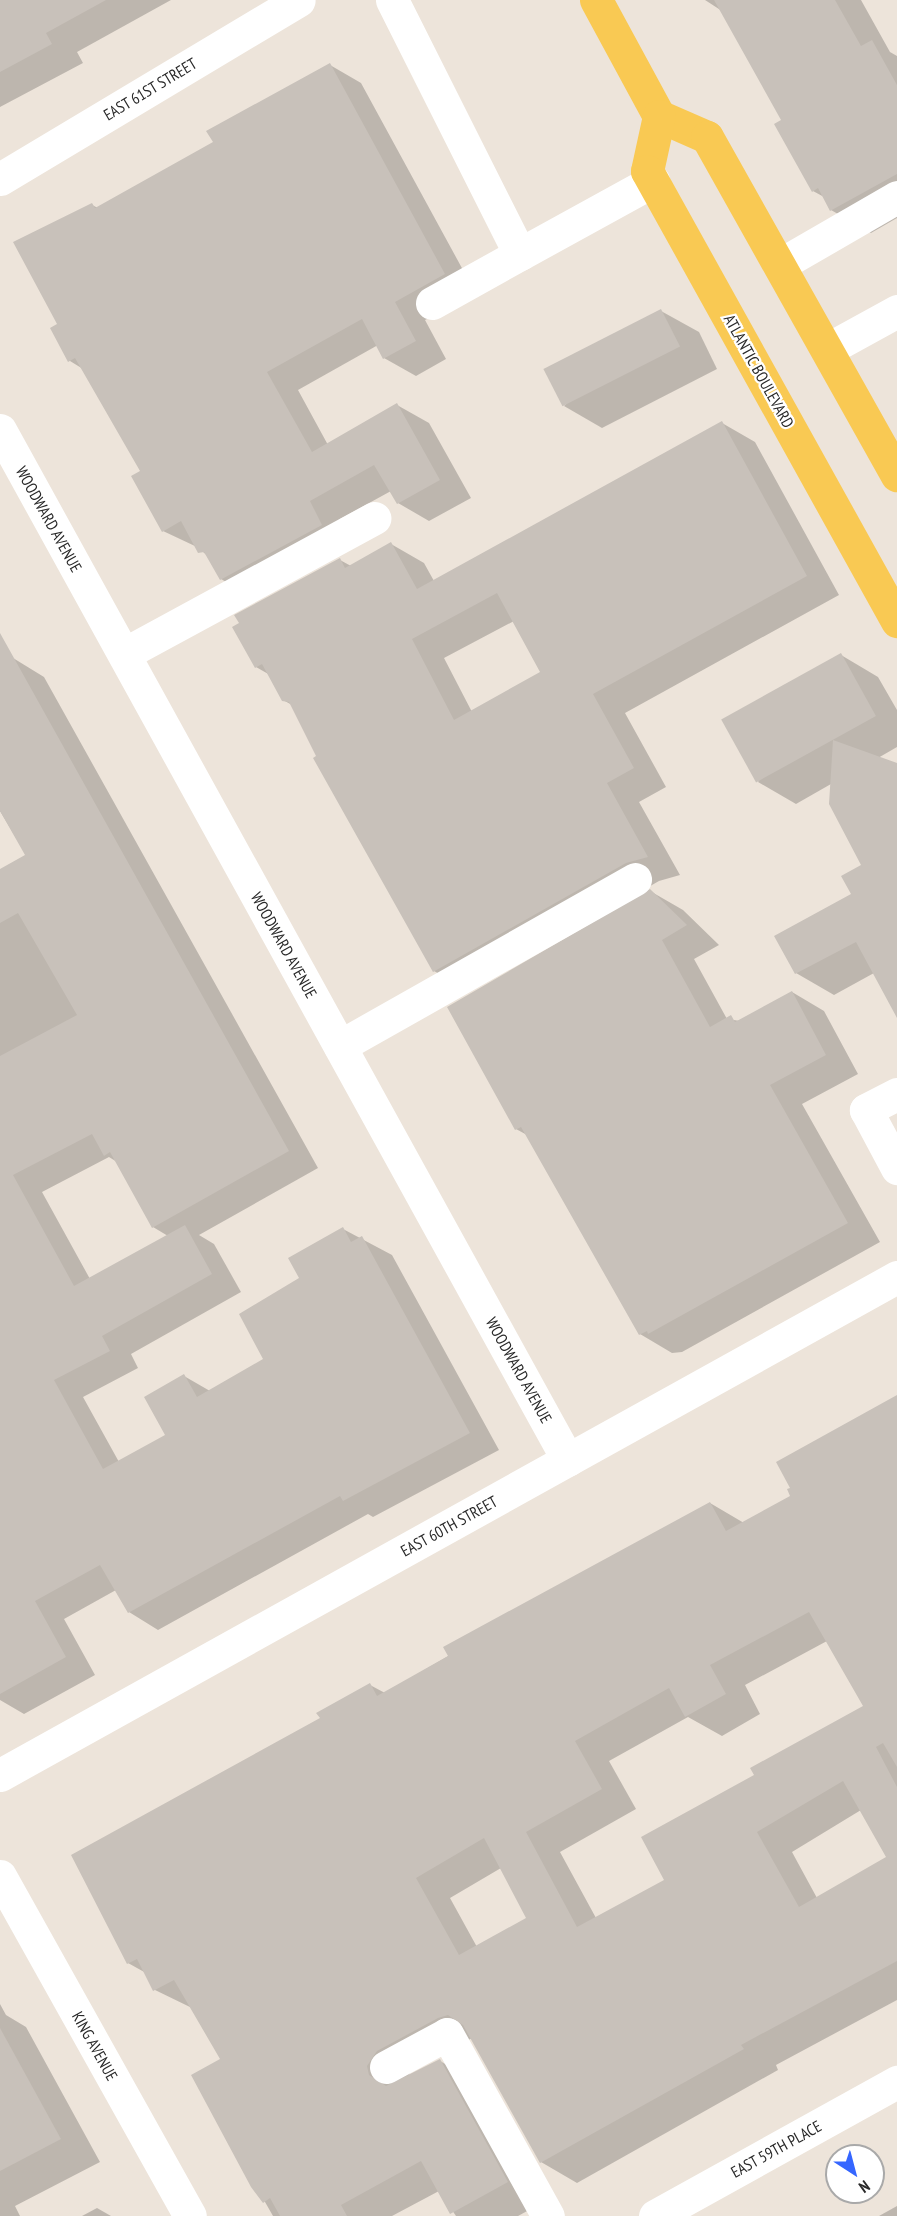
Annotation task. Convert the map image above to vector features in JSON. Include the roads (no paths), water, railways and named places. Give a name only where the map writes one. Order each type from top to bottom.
[{"type":"main road","points":[[596,0],[659,116],[707,137],[781,264],[897,475]]},
{"type":"main road","name":"ATLANTIC BOULEVARD","points":[[659,116],[647,171],[897,621]]},
{"type":"street","name":"EAST 61ST STREET","points":[[0,179],[299,0]]},
{"type":"street","points":[[392,0],[520,254]]},
{"type":"street","points":[[432,303],[653,181]]},
{"type":"street","points":[[781,264],[897,197]]},
{"type":"street","points":[[828,349],[897,311]]},
{"type":"street","name":"WOODWARD AVENUE","points":[[0,430],[568,1460]]},
{"type":"street","points":[[124,654],[374,518]]},
{"type":"street","points":[[340,1046],[635,879]]},
{"type":"street","points":[[897,1094],[866,1110],[897,1168]]},
{"type":"street","name":"EAST 60TH STREET","points":[[0,1775],[897,1276]]},
{"type":"street","name":"KING AVENUE","points":[[0,1876],[190,2216]]},
{"type":"street","points":[[386,2067],[447,2034],[549,2216]]},
{"type":"street","name":"EAST 59TH PLACE","points":[[655,2216],[897,2082]]}]
